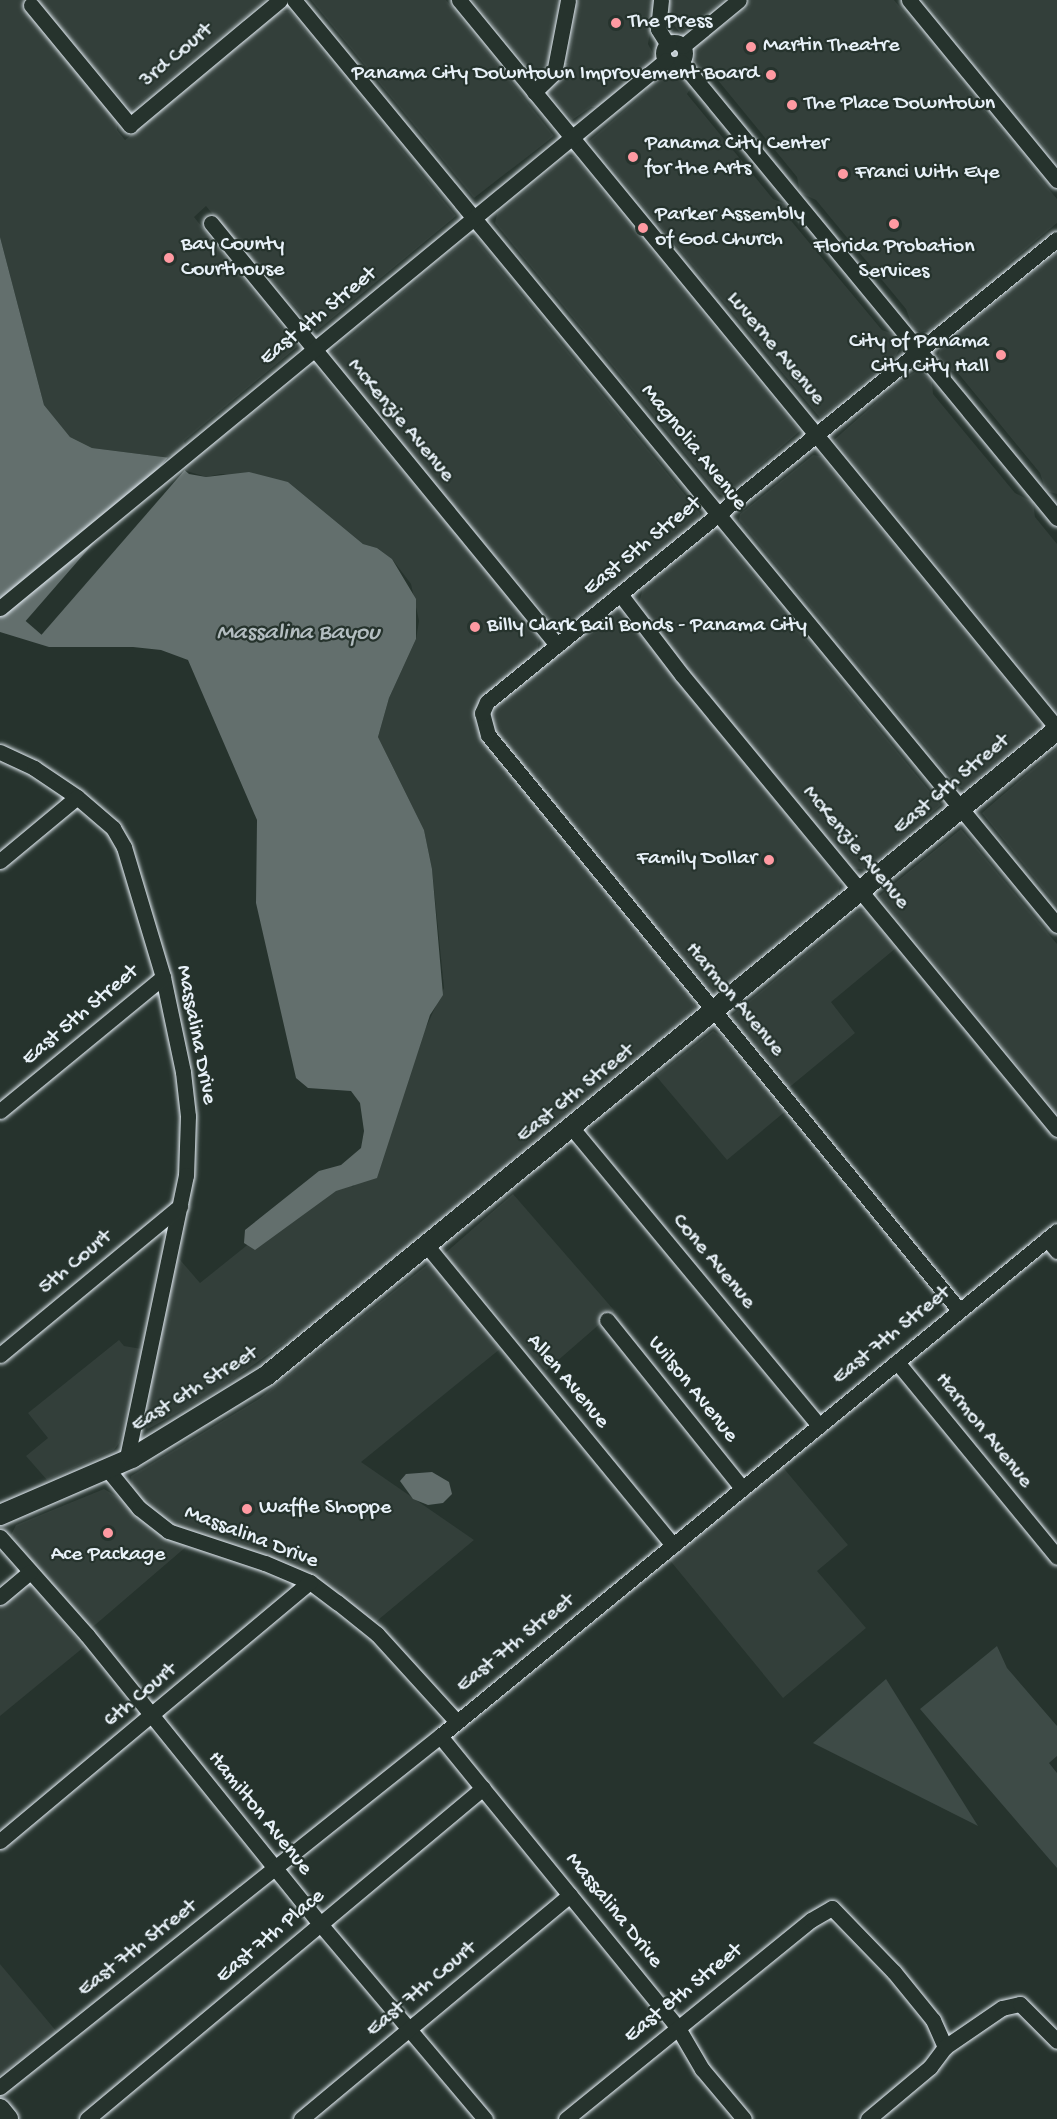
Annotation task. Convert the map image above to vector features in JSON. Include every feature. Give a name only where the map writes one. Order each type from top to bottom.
[{"type":"main road","name":"East 6th Street","points":[[0,1515],[126,1461],[250,1387],[428,1247],[1057,729]]},
{"type":"main road","points":[[0,2109],[8,2119]]},
{"type":"street","name":"3rd Court","points":[[30,5],[130,125],[280,0]]},
{"type":"street","name":"Magnolia Avenue","points":[[294,0],[1057,925]]},
{"type":"street","name":"Luverne Avenue","points":[[459,0],[1057,729]]},
{"type":"street","points":[[534,92],[554,73],[568,0]]},
{"type":"street","points":[[662,0],[658,29],[674,53],[1057,518]]},
{"type":"street","name":"East 4th Street","points":[[0,608],[739,0]]},
{"type":"street","points":[[909,0],[1057,180]]},
{"type":"street","name":"McKenzie Avenue","points":[[211,223],[557,645]]},
{"type":"street","name":"East 5th Street","points":[[482,713],[487,702],[1057,239]]},
{"type":"street","name":"McKenzie Avenue","points":[[620,594],[682,675],[1057,1129]]},
{"type":"street","name":"Harmon Avenue","points":[[482,713],[488,735],[959,1310]]},
{"type":"street","name":"Massalina Drive","points":[[0,752],[34,768],[77,797],[113,828],[124,847],[163,977],[186,1097],[188,1163],[126,1461]]},
{"type":"street","points":[[0,861],[77,797]]},
{"type":"street","name":"East 5th Street","points":[[0,1112],[163,977]]},
{"type":"street","name":"Cone Avenue","points":[[572,1128],[819,1426]]},
{"type":"street","name":"5th Court","points":[[0,1355],[180,1206]]},
{"type":"street","name":"East 7th Street","points":[[0,2087],[440,1736],[959,1310],[1054,1241]]},
{"type":"street","name":"Allen Avenue","points":[[428,1247],[673,1545]]},
{"type":"street","name":"Wilson Avenue","points":[[607,1320],[742,1488]]},
{"type":"street","name":"Harmon Avenue","points":[[897,1362],[1057,1557]]},
{"type":"street","name":"Massalina Drive","points":[[108,1470],[139,1508],[168,1531],[310,1582],[377,1634],[457,1722]]},
{"type":"street","name":"Hamilton Avenue","points":[[0,1537],[87,1635],[321,1925],[485,2119]]},
{"type":"street","points":[[0,1597],[30,1572]]},
{"type":"street","name":"6th Court","points":[[0,1842],[310,1582]]},
{"type":"street","name":"Massalina Drive","points":[[440,1736],[678,2028],[702,2069],[744,2119]]},
{"type":"street","name":"East 7th Place","points":[[87,2119],[483,1788]]},
{"type":"street","name":"East 7th Court","points":[[302,2119],[570,1895]]},
{"type":"street","name":"East 8th Street","points":[[566,2119],[810,1920],[832,1908],[894,1972],[933,2020],[945,2048]]},
{"type":"street","points":[[867,2119],[930,2067],[945,2048],[1002,2008],[1020,2004],[1057,2041]]},
{"type":"shaded area","points":[[0,0],[31,0],[117,119],[117,130],[125,140],[278,13],[289,11],[456,216],[317,331],[264,272],[259,272],[206,206],[194,217],[297,347],[184,441],[186,445],[171,458],[92,448],[70,437],[44,405],[0,237]]},
{"type":"shaded area","points":[[36,0],[266,0],[131,110]]},
{"type":"shaded area","points":[[311,0],[446,0],[554,136],[474,198]]},
{"type":"shaded area","points":[[472,0],[557,0],[546,73],[534,75]]},
{"type":"shaded area","points":[[578,0],[655,0],[648,44],[656,59],[599,107],[591,107],[572,120],[546,90],[563,63],[568,63]]},
{"type":"shaded area","points":[[669,0],[723,0],[683,36],[666,16]]},
{"type":"shaded area","points":[[750,0],[894,0],[1057,199],[1057,223],[929,330],[921,332],[913,328],[906,309],[816,200],[800,193],[797,177],[712,73],[702,76],[694,65],[696,44],[749,7]]},
{"type":"shaded area","points":[[924,0],[1057,0],[1057,162],[975,62]]},
{"type":"shaded area","points":[[668,71],[673,76],[682,74],[692,86],[687,94],[773,199],[786,204],[792,222],[882,330],[893,334],[901,345],[896,356],[820,418],[589,141],[646,92],[647,85]]},
{"type":"shaded area","points":[[568,156],[574,157],[800,431],[724,497],[718,494],[495,223],[497,214]]},
{"type":"shaded area","points":[[474,237],[700,513],[697,524],[561,633],[382,423],[329,354],[468,238]]},
{"type":"shaded area","points":[[1057,253],[1057,494],[1046,491],[1040,473],[958,373],[946,369],[938,355],[941,346]]},
{"type":"shaded area","points":[[314,366],[534,626],[539,641],[537,653],[476,713],[477,729],[691,995],[696,1009],[322,1316],[214,1393],[148,1429],[141,1420],[175,1254],[200,1283],[341,1170],[353,1187],[444,988],[432,869],[424,830],[378,737],[389,698],[416,639],[419,621],[411,584],[392,559],[377,548],[363,544],[288,482],[221,474],[206,477],[180,469]]},
{"type":"shaded area","points":[[918,370],[932,381],[933,394],[1015,493],[1033,502],[1035,517],[1057,544],[1057,711],[834,440],[899,382]]},
{"type":"shaded area","points":[[813,455],[821,456],[1040,722],[1039,729],[965,789],[959,787],[739,520],[740,514]]},
{"type":"shaded area","points":[[712,531],[718,532],[941,805],[866,870],[851,868],[659,634],[639,603],[644,584]]},
{"type":"shaded area","points":[[619,608],[841,882],[838,893],[714,995],[708,994],[491,726],[496,704],[612,609]]},
{"type":"shaded area","points":[[1057,748],[1057,906],[982,813]]},
{"type":"shaded area","points":[[961,829],[1057,944],[1057,1114],[879,896]]},
{"type":"shaded area","points":[[859,910],[866,911],[896,948],[831,1002],[855,1033],[786,1090],[730,1017]]},
{"type":"shaded area","points":[[713,1031],[724,1038],[787,1110],[727,1160],[656,1076]]},
{"type":"shaded area","points":[[513,1194],[615,1311],[546,1371],[444,1254]]},
{"type":"shaded area","points":[[428,1264],[436,1267],[500,1349],[361,1462],[474,1540],[372,1625],[344,1601],[176,1529],[155,1514],[132,1490],[131,1476],[259,1399]]},
{"type":"shaded area","points":[[119,1340],[124,1346],[142,1349],[119,1443],[114,1450],[47,1480],[26,1456],[48,1438],[28,1413]]},
{"type":"shaded area","points":[[781,1465],[848,1545],[817,1571],[866,1628],[783,1698],[668,1558]]},
{"type":"shaded area","points":[[104,1489],[121,1499],[150,1527],[187,1546],[88,1631],[11,1535],[16,1525]]},
{"type":"shaded area","points":[[30,1582],[84,1647],[0,1716],[0,1607]]},
{"type":"shaded area","points":[[997,1646],[1007,1668],[1057,1726],[1057,1756],[1049,1763],[1057,1773],[1057,1868],[920,1709]]},
{"type":"shaded area","points":[[886,1679],[978,1826],[813,1743]]},
{"type":"shaded area","points":[[0,1964],[57,2032],[0,2075]]},
{"type":"water","name":"Massalina Bayou","points":[[0,237],[44,405],[70,437],[92,448],[171,458],[189,474],[206,477],[249,472],[288,482],[363,544],[377,548],[392,559],[416,599],[416,639],[389,698],[378,737],[424,830],[432,869],[443,995],[430,1015],[377,1178],[336,1191],[255,1250],[244,1243],[245,1230],[319,1171],[341,1165],[361,1148],[364,1131],[360,1103],[351,1091],[308,1088],[296,1078],[256,903],[257,820],[188,660],[161,650],[133,647],[49,647],[0,632]]},
{"type":"water","points":[[432,1472],[449,1482],[452,1494],[443,1503],[428,1505],[413,1499],[400,1481],[406,1474]]},
{"type":"pier","points":[[170,455],[186,469],[42,635],[26,621]]},
{"type":"place","name":"The Press","points":[[616,23]]},
{"type":"place","name":"Martin Theatre","points":[[751,47]]},
{"type":"place","name":"Panama City Downtown Improvement Board","points":[[771,75]]},
{"type":"place","name":"The Place Downtown","points":[[792,105]]},
{"type":"place","name":"Panama City Center for the Arts","points":[[633,157]]},
{"type":"place","name":"Franci With Eye","points":[[843,174]]},
{"type":"place","name":"Florida Probation Services","points":[[894,224]]},
{"type":"place","name":"Parker Assembly of God Church","points":[[643,228]]},
{"type":"place","name":"Bay County Courthouse","points":[[169,258]]},
{"type":"place","name":"City of Panama City City Hall","points":[[1001,355]]},
{"type":"place","name":"Billy Clark Bail Bonds - Panama City","points":[[475,627]]},
{"type":"place","name":"Family Dollar","points":[[769,860]]},
{"type":"place","name":"Waffle Shoppe","points":[[247,1509]]},
{"type":"place","name":"Ace Package","points":[[108,1533]]}]
